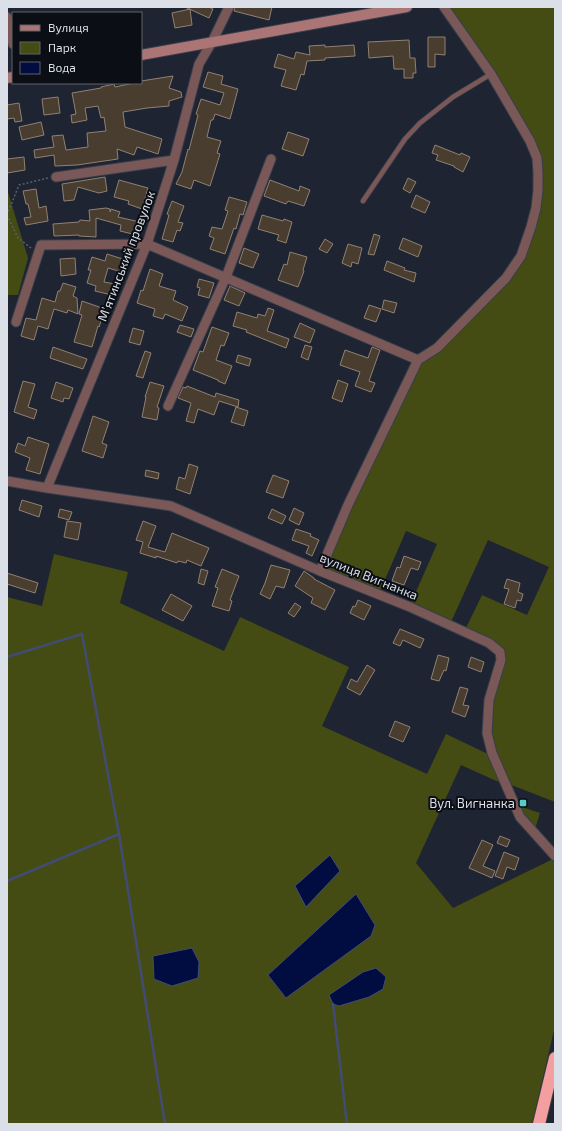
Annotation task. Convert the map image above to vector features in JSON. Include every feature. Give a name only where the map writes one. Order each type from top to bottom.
[{"type":"highway","points":[[539,1124],[555,1058]]},
{"type":"street","name":"Мʼятинський провулок","points":[[47,488],[147,244],[174,160],[199,64],[212,42],[229,7]]},
{"type":"street","points":[[142,54],[407,7]]},
{"type":"street","points":[[320,571],[348,505],[418,360],[437,348],[506,278],[521,256],[536,208],[538,190],[537,158],[530,141],[491,74],[444,7]]},
{"type":"street","points":[[7,17],[12,40]]},
{"type":"street","points":[[168,406],[226,277],[271,159]]},
{"type":"street","points":[[56,177],[174,160]]},
{"type":"street","points":[[16,322],[40,245],[147,244],[418,360]]},
{"type":"street","name":"вулиця Вигнанка","points":[[7,482],[171,506],[320,571],[424,613],[489,643],[500,652],[501,660],[489,700],[487,733],[492,753],[520,817],[555,856]]},
{"type":"lane","points":[[363,201],[405,139],[420,123],[453,97],[491,74]]},
{"type":"path","points":[[38,254],[18,238],[7,215],[19,185],[56,177]]},
{"type":"green space","points":[[448,7],[555,7],[555,802],[509,784],[495,752],[490,733],[493,701],[504,661],[466,628],[482,595],[527,615],[549,567],[488,540],[451,622],[411,603],[437,544],[406,531],[380,591],[325,569],[351,507],[420,362],[523,257],[540,157]]},
{"type":"green space","points":[[7,189],[28,258],[18,295],[7,295]]},
{"type":"green space","points":[[54,554],[128,572],[120,603],[224,651],[240,617],[349,667],[322,726],[427,774],[446,734],[488,754],[501,783],[461,765],[416,863],[453,908],[553,859],[555,861],[555,1026],[532,1124],[7,1124],[7,597],[42,606]],"holes":[[[356,894],[286,998],[268,975]]]},
{"type":"green space","points":[[519,806],[540,813],[535,829],[523,815]]},
{"type":"water","points":[[330,855],[340,871],[306,907],[295,886]]},
{"type":"water","points":[[356,894],[375,925],[371,936],[286,998],[268,975]]},
{"type":"water","points":[[192,948],[199,962],[198,978],[172,986],[154,979],[153,956]]},
{"type":"water","points":[[376,968],[386,977],[383,989],[369,997],[339,1006],[333,1004],[329,995],[363,972]]},
{"type":"building","points":[[185,7],[209,7],[213,9],[209,18]]},
{"type":"building","points":[[235,7],[272,7],[269,20],[234,11]]},
{"type":"building","points":[[190,9],[192,25],[175,28],[172,13]]},
{"type":"building","points":[[428,37],[445,37],[445,55],[435,54],[435,67],[428,67]]},
{"type":"building","points":[[409,40],[410,58],[415,58],[416,73],[413,73],[413,78],[404,78],[404,69],[394,69],[393,56],[369,58],[368,42]]},
{"type":"building","points":[[325,45],[325,47],[354,45],[355,56],[307,61],[304,75],[301,74],[296,90],[281,86],[286,70],[274,67],[278,54],[294,59],[296,52],[310,55],[309,46]]},
{"type":"building","points":[[208,72],[223,76],[221,84],[238,89],[230,119],[215,114],[213,120],[211,120],[207,137],[221,141],[217,153],[220,154],[210,186],[194,180],[191,189],[176,184],[182,172],[188,149],[189,150],[198,115],[196,114],[201,99],[220,105],[224,93],[203,87]]},
{"type":"building","points":[[173,76],[169,88],[181,92],[182,97],[169,101],[169,106],[123,112],[125,127],[162,139],[158,154],[137,147],[134,155],[117,149],[118,159],[77,165],[55,166],[54,155],[35,158],[34,150],[54,147],[52,136],[63,135],[66,150],[88,147],[87,133],[106,131],[104,117],[101,118],[98,106],[85,108],[87,120],[72,123],[71,115],[76,114],[72,93],[114,84],[115,87],[129,84],[142,84],[142,81]]},
{"type":"building","points":[[58,97],[60,113],[44,115],[42,99]]},
{"type":"building","points":[[19,103],[22,121],[15,122],[14,118],[7,119],[7,105]]},
{"type":"building","points":[[41,122],[44,135],[22,140],[19,127]]},
{"type":"building","points":[[288,132],[309,139],[303,156],[282,149]]},
{"type":"building","points":[[435,145],[460,155],[461,153],[470,157],[463,172],[454,166],[436,160],[438,155],[432,153]]},
{"type":"building","points":[[24,157],[25,170],[7,173],[7,159]]},
{"type":"building","points":[[105,177],[107,191],[99,193],[78,187],[74,200],[64,201],[62,184]]},
{"type":"building","points":[[408,178],[416,182],[410,193],[403,189]]},
{"type":"building","points":[[119,180],[148,188],[142,209],[128,204],[129,201],[114,197]]},
{"type":"building","points":[[270,180],[299,191],[300,186],[310,190],[304,206],[288,201],[286,204],[264,196]]},
{"type":"building","points":[[36,189],[39,208],[46,206],[48,221],[26,225],[24,218],[31,217],[23,191]]},
{"type":"building","points":[[416,195],[430,202],[425,213],[411,207]]},
{"type":"building","points":[[229,197],[247,202],[243,215],[240,214],[236,229],[234,228],[225,254],[210,249],[214,238],[209,236],[212,227],[222,229],[228,211],[225,210]]},
{"type":"building","points":[[172,201],[184,206],[178,222],[183,223],[180,231],[177,230],[173,242],[162,239],[169,215],[167,214]]},
{"type":"building","points":[[110,209],[110,212],[111,209],[120,212],[118,217],[140,222],[137,235],[120,231],[121,225],[96,218],[96,237],[79,235],[54,236],[53,224],[79,222],[80,220],[90,221],[89,210]]},
{"type":"building","points":[[262,215],[292,222],[286,243],[277,240],[279,235],[258,229]]},
{"type":"building","points":[[374,234],[380,236],[374,255],[368,254]]},
{"type":"building","points":[[403,238],[422,246],[418,257],[399,249]]},
{"type":"building","points":[[325,239],[333,244],[327,253],[319,249]]},
{"type":"building","points":[[348,244],[362,248],[358,264],[352,262],[351,267],[342,263]]},
{"type":"building","points":[[244,248],[259,254],[253,268],[239,263]]},
{"type":"building","points":[[290,252],[307,257],[298,287],[278,280],[284,264],[287,265]]},
{"type":"building","points":[[107,254],[126,260],[122,272],[108,268],[104,282],[115,284],[112,295],[95,291],[96,286],[87,283],[91,270],[88,270],[92,257],[105,261]]},
{"type":"building","points":[[75,258],[76,274],[61,276],[60,259]]},
{"type":"building","points":[[387,261],[405,268],[404,270],[416,273],[414,282],[384,270]]},
{"type":"building","points":[[150,269],[163,274],[159,286],[176,291],[173,300],[188,307],[182,321],[165,314],[163,319],[153,316],[155,309],[137,303],[141,290],[143,291]]},
{"type":"building","points":[[199,279],[214,283],[209,298],[198,295],[200,288],[197,287]]},
{"type":"building","points":[[63,283],[76,287],[73,296],[77,298],[78,314],[68,310],[67,313],[54,309],[48,329],[38,326],[34,340],[21,336],[26,318],[36,320],[42,298],[55,302],[58,291],[60,291]]},
{"type":"building","points":[[230,286],[245,293],[239,306],[224,300]]},
{"type":"building","points":[[384,300],[397,303],[394,313],[382,309]]},
{"type":"building","points":[[82,301],[105,309],[92,347],[74,342],[82,315],[79,314]]},
{"type":"building","points":[[369,305],[381,309],[376,322],[364,318]]},
{"type":"building","points":[[268,308],[274,310],[267,331],[289,339],[286,348],[246,332],[247,330],[233,326],[237,312],[257,318],[258,314],[265,316]]},
{"type":"building","points":[[300,323],[315,330],[310,343],[294,337]]},
{"type":"building","points":[[180,325],[194,329],[191,337],[177,332]]},
{"type":"building","points":[[212,327],[229,333],[224,346],[221,345],[216,360],[232,366],[225,384],[193,370],[200,351],[203,352]]},
{"type":"building","points":[[133,328],[144,331],[140,345],[129,342]]},
{"type":"building","points":[[305,345],[312,347],[308,360],[301,357]]},
{"type":"building","points":[[53,347],[87,359],[83,369],[50,358]]},
{"type":"building","points":[[372,347],[380,350],[369,381],[375,383],[371,392],[355,386],[360,372],[340,365],[345,350],[368,358]]},
{"type":"building","points":[[145,351],[151,353],[143,378],[136,376]]},
{"type":"building","points":[[238,355],[251,359],[249,366],[236,362]]},
{"type":"building","points":[[338,380],[348,384],[342,402],[332,398]]},
{"type":"building","points":[[23,381],[35,384],[28,407],[37,410],[34,419],[14,412]]},
{"type":"building","points":[[56,382],[73,388],[69,399],[64,398],[63,402],[51,398]]},
{"type":"building","points":[[150,382],[164,386],[157,407],[159,408],[157,420],[142,417],[145,397]]},
{"type":"building","points":[[187,386],[215,397],[216,393],[239,400],[238,407],[219,401],[214,415],[198,409],[194,423],[186,421],[191,403],[178,398],[183,387],[186,388]]},
{"type":"building","points":[[236,407],[248,411],[244,426],[231,422]]},
{"type":"building","points":[[93,416],[109,422],[102,443],[107,445],[103,458],[82,451]]},
{"type":"building","points":[[28,437],[49,444],[40,474],[26,470],[30,458],[15,452],[18,443],[25,446]]},
{"type":"building","points":[[189,464],[198,467],[190,494],[176,489],[179,477],[185,479]]},
{"type":"building","points":[[146,470],[159,473],[158,479],[145,476]]},
{"type":"building","points":[[273,475],[289,481],[283,498],[266,492]]},
{"type":"building","points":[[22,500],[42,506],[39,517],[19,510]]},
{"type":"building","points":[[294,508],[304,513],[299,525],[289,520]]},
{"type":"building","points":[[60,509],[72,512],[69,520],[58,517]]},
{"type":"building","points":[[272,509],[286,516],[282,524],[268,518]]},
{"type":"building","points":[[67,521],[81,523],[78,540],[64,537]]},
{"type":"building","points":[[143,521],[156,526],[148,547],[165,552],[172,533],[209,548],[201,566],[187,560],[186,563],[178,561],[177,563],[156,556],[156,558],[140,553],[143,542],[136,540]]},
{"type":"building","points":[[296,529],[311,534],[310,536],[319,540],[312,556],[306,553],[309,546],[292,540]]},
{"type":"building","points":[[404,556],[421,562],[418,570],[411,568],[404,585],[392,581],[397,567],[400,568]]},
{"type":"building","points":[[271,565],[290,570],[284,588],[276,586],[270,599],[260,594]]},
{"type":"building","points":[[201,569],[208,571],[204,585],[198,583]]},
{"type":"building","points":[[222,569],[239,576],[230,600],[232,601],[229,611],[212,606],[218,588],[215,587]]},
{"type":"building","points":[[304,571],[314,579],[335,590],[325,610],[311,603],[313,598],[295,586]]},
{"type":"building","points":[[7,573],[38,583],[35,593],[7,584]]},
{"type":"building","points":[[507,579],[520,583],[518,592],[523,594],[521,601],[517,600],[515,608],[504,604],[509,589],[504,588]]},
{"type":"building","points":[[171,594],[192,606],[183,621],[162,610]]},
{"type":"building","points":[[358,600],[371,606],[364,620],[350,613]]},
{"type":"building","points":[[295,603],[301,607],[294,617],[288,613]]},
{"type":"building","points":[[400,629],[424,639],[420,648],[403,640],[400,646],[393,643]]},
{"type":"building","points":[[438,655],[449,658],[446,671],[444,670],[439,681],[431,679]]},
{"type":"building","points":[[471,657],[484,662],[481,672],[468,667]]},
{"type":"building","points":[[367,665],[375,670],[360,695],[347,688],[351,679],[357,682]]},
{"type":"building","points":[[460,687],[468,689],[463,705],[469,706],[465,717],[452,712]]},
{"type":"building","points":[[395,721],[410,727],[403,742],[389,736]]},
{"type":"building","points":[[500,836],[510,840],[507,847],[497,843]]},
{"type":"building","points":[[482,840],[493,845],[483,866],[495,871],[492,878],[469,868]]},
{"type":"building","points":[[504,852],[519,858],[515,870],[507,867],[503,879],[495,876]]},
{"type":"waterway","points":[[7,657],[82,634],[119,834],[165,1124]]},
{"type":"waterway","points":[[7,881],[119,834]]},
{"type":"waterway","points":[[333,1004],[347,1124]]},
{"type":"place","name":"Вул. Вигнанка","points":[[523,803]]}]
